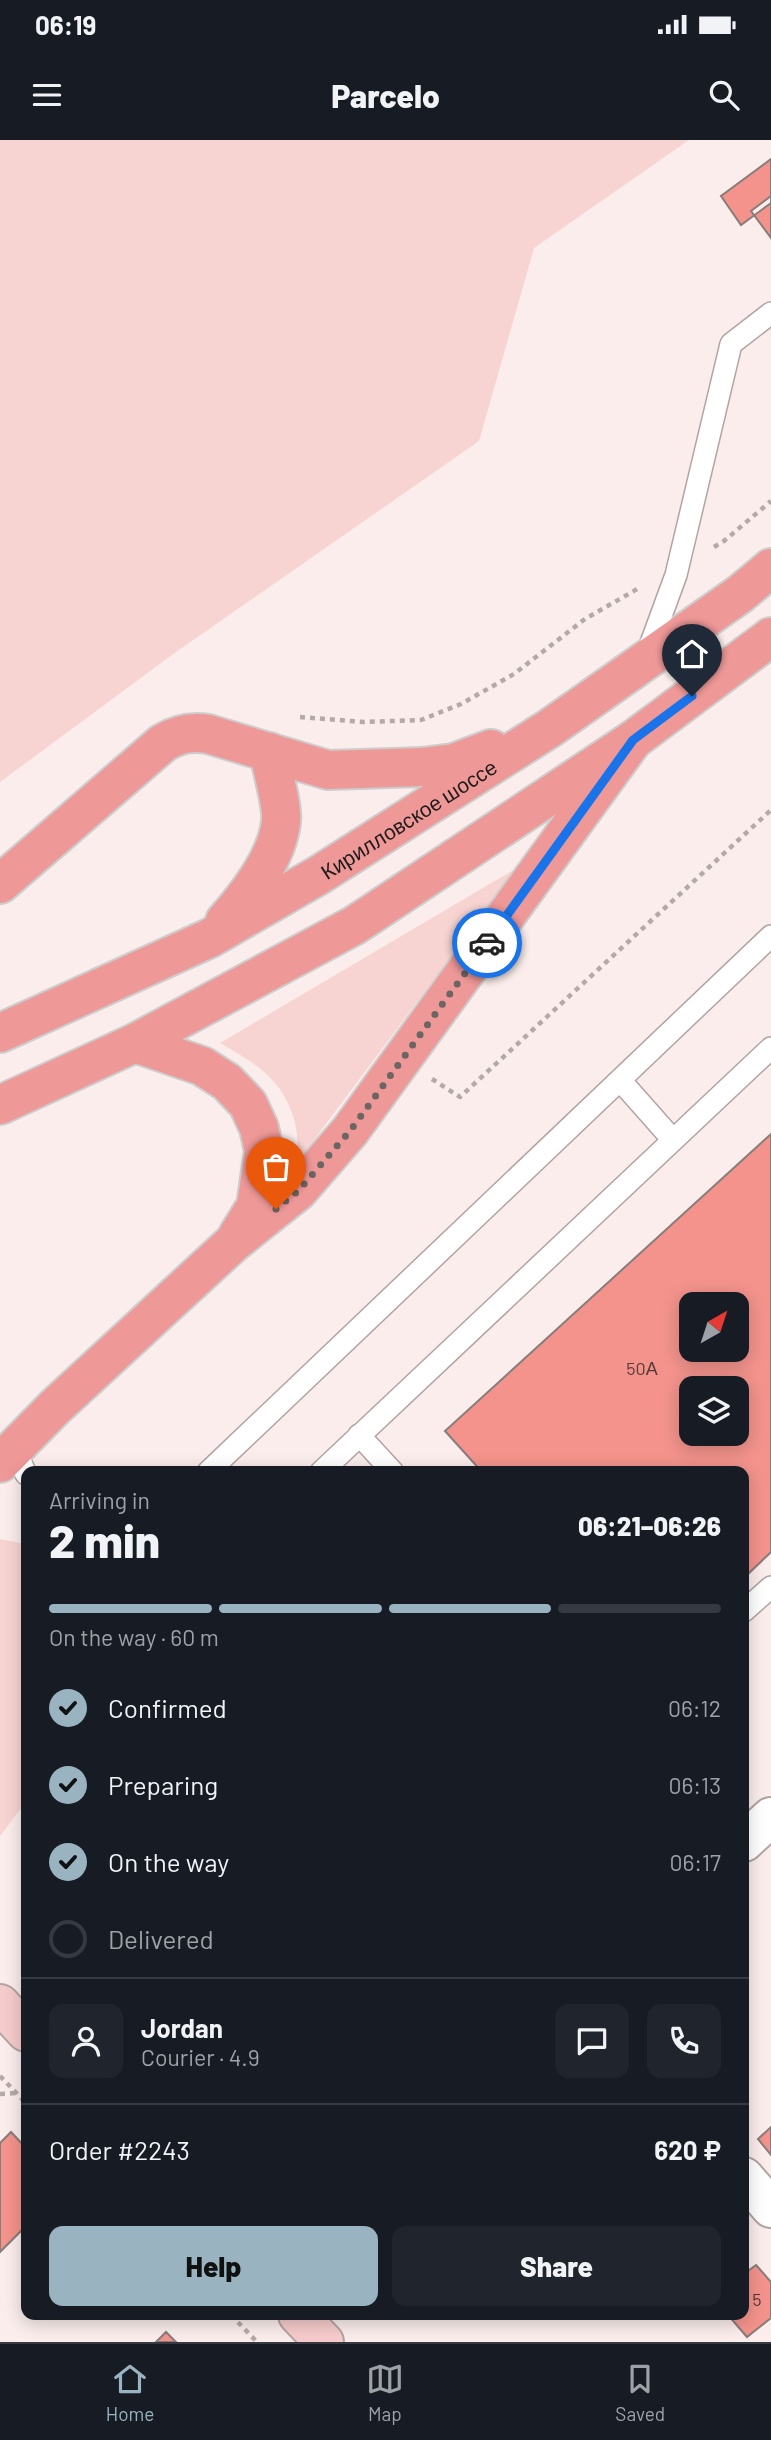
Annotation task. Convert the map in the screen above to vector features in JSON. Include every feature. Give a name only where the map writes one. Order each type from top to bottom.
[{"type":"main road","name":"Кирилловское шоссе","points":[[9,1028],[211,938],[319,875],[550,728],[740,594],[771,568]]},
{"type":"main road","points":[[0,1105],[135,1043],[355,925],[633,740],[771,638]]},
{"type":"main road","points":[[0,884],[173,737],[196,732],[328,770],[422,767],[454,762],[550,728]]},
{"type":"main road","points":[[10,1455],[55,1408],[233,1243],[298,1191],[350,1131],[633,740]]},
{"type":"main road","points":[[211,938],[250,893],[271,855],[281,821],[269,752]]},
{"type":"main road","points":[[135,1043],[202,1066],[227,1082],[248,1104],[259,1128],[264,1151],[256,1206],[233,1243]]},
{"type":"street","points":[[749,1837],[771,1817]]},
{"type":"street","points":[[0,2004],[21,2027]]},
{"type":"street","points":[[749,2183],[771,2208]]},
{"type":"street","points":[[303,2320],[324,2342]]},
{"type":"lane","points":[[645,660],[679,566],[731,344],[771,313]]},
{"type":"lane","points":[[214,1466],[771,936]]},
{"type":"lane","points":[[327,1466],[771,1048]]},
{"type":"lane","points":[[620,1080],[673,1140]]},
{"type":"lane","points":[[359,1435],[387,1466]]},
{"type":"lane","points":[[749,1607],[771,1587]]},
{"type":"path","points":[[300,717],[364,722],[421,720],[461,704],[514,674],[585,619],[724,541],[771,501]]},
{"type":"path","points":[[425,1074],[460,1097],[771,810]]},
{"type":"path","points":[[0,2076],[21,2097]]},
{"type":"path","points":[[0,2094],[17,2093]]},
{"type":"path","points":[[236,2320],[257,2342]]},
{"type":"shaded area","points":[[0,140],[689,140],[534,248],[479,441],[176,652],[0,782]]},
{"type":"shaded area","points":[[517,868],[299,1160],[295,1121],[281,1091],[255,1064],[220,1043]]},
{"type":"shaded area","points":[[0,1539],[21,1543],[21,1809],[0,1836]]},
{"type":"building","points":[[771,159],[771,203],[741,225],[721,196]]},
{"type":"building","points":[[771,196],[771,238],[751,211]]},
{"type":"building","points":[[771,1134],[771,1552],[749,1573],[749,1466],[477,1466],[445,1431]]},
{"type":"building","points":[[771,2127],[771,2155],[758,2139]]},
{"type":"building","points":[[11,2132],[21,2143],[21,2231],[0,2252],[0,2143]]},
{"type":"building","points":[[756,2265],[771,2282],[771,2318],[747,2337],[732,2320],[749,2320],[749,2270]]},
{"type":"building","points":[[166,2332],[176,2342],[156,2342]]},
{"type":"way so far","points":[[276,1209],[298,1191],[350,1131],[487,943]]},
{"type":"route","points":[[487,943],[633,740],[692,696]]}]
